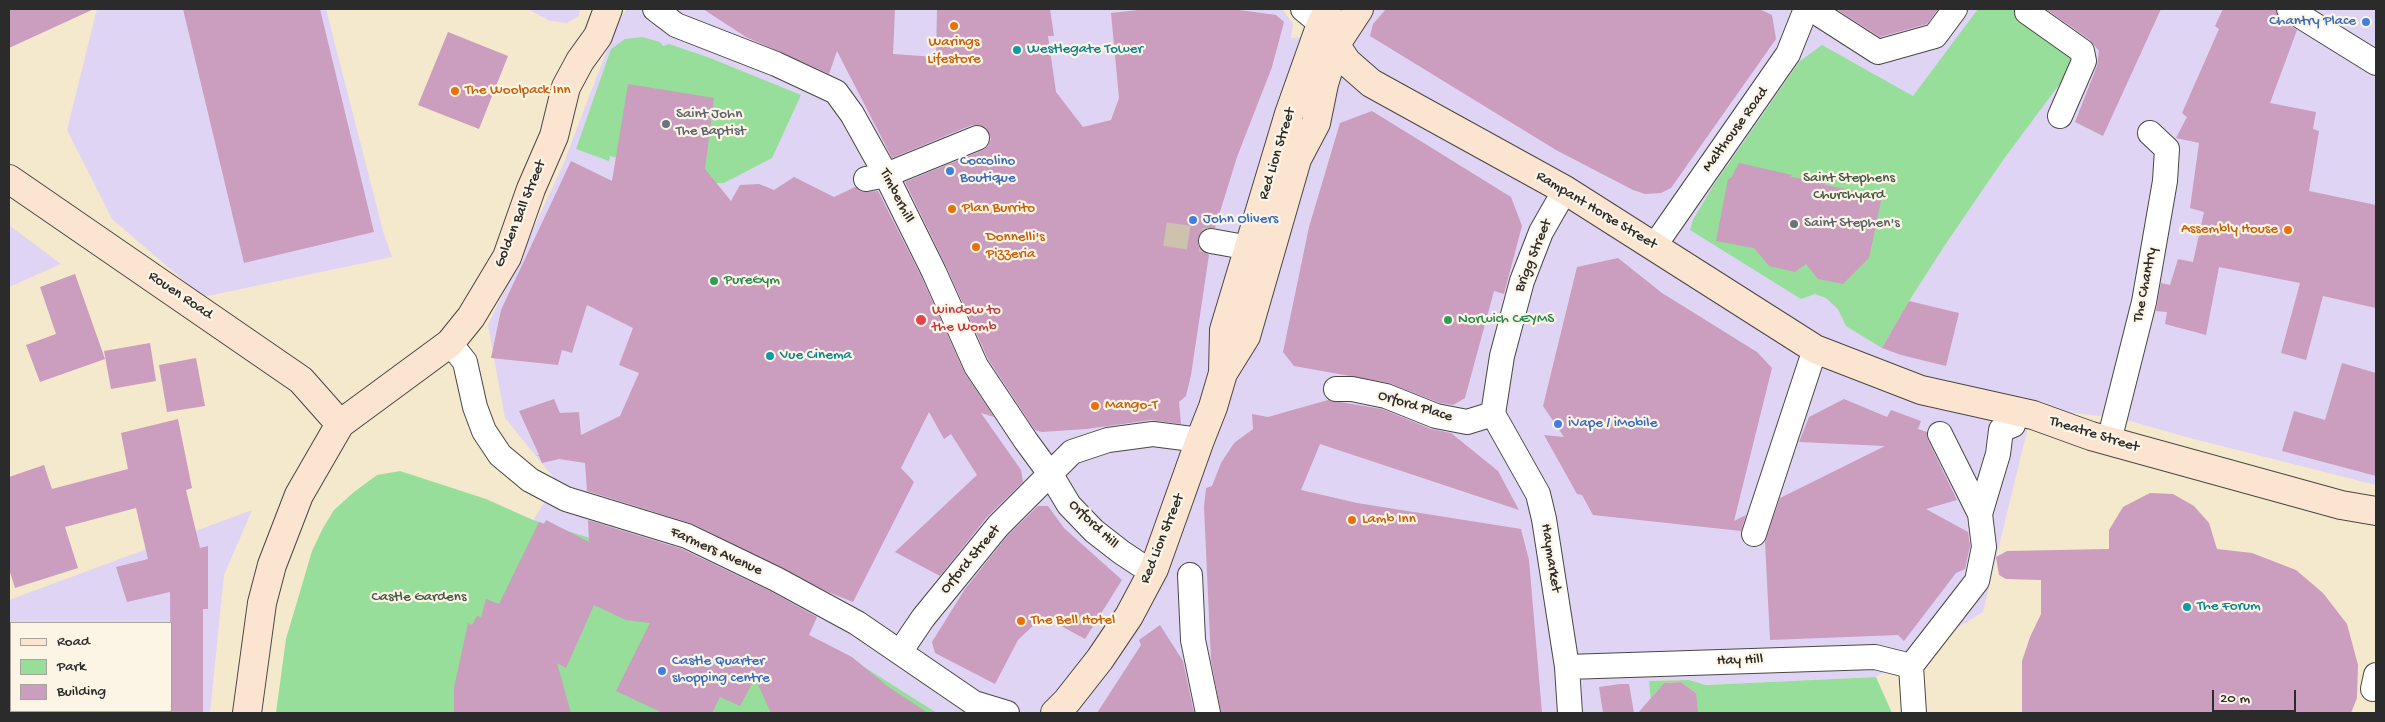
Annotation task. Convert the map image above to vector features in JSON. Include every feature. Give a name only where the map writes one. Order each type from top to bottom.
[{"type":"street","name":"Golden Ball Street","points":[[340,424],[450,343],[471,317],[507,257],[531,189],[554,136],[566,87],[580,61],[598,36],[609,9]]},
{"type":"street","name":"Timberhill","points":[[654,9],[712,50],[776,64],[836,92],[852,114],[876,177],[934,272],[976,366],[1051,475]]},
{"type":"street","points":[[1322,21],[1359,9]]},
{"type":"street","name":"Malthouse Road","points":[[1655,245],[1676,211],[1778,70],[1791,48],[1806,9]]},
{"type":"street","points":[[1810,9],[1878,52],[1935,36],[1955,9]]},
{"type":"street","points":[[2027,9],[2027,12],[2082,51],[2084,61],[2060,116]]},
{"type":"street","points":[[2288,9],[2376,63]]},
{"type":"street","name":"Rampant Horse Street","points":[[1322,21],[1347,62],[1371,83],[1565,190],[1655,245],[1697,276],[1815,349]]},
{"type":"street","name":"Red Lion Street","points":[[1055,713],[1086,678],[1129,616],[1154,569],[1200,440],[1208,423],[1224,373],[1246,336],[1297,160],[1316,123],[1324,84],[1322,21]]},
{"type":"street","name":"Red Lion Street","points":[[1224,373],[1224,330],[1297,93],[1322,21]]},
{"type":"street","name":"Rampant Horse Street","points":[[1297,93],[1309,86],[1344,81],[1371,83]]},
{"type":"street","points":[[830,116],[836,92]]},
{"type":"street","name":"The Chantry","points":[[2109,441],[2144,302],[2165,180],[2167,149],[2150,133]]},
{"type":"street","points":[[876,177],[977,138]]},
{"type":"street","name":"Rouen Road","points":[[9,179],[301,380],[340,424]]},
{"type":"street","name":"Brigg Street","points":[[1493,414],[1502,356],[1522,280],[1540,232],[1565,190]]},
{"type":"street","points":[[1211,241],[1250,248]]},
{"type":"street","name":"Farmers Avenue","points":[[450,343],[464,362],[475,408],[484,430],[500,455],[530,480],[566,499],[687,536],[824,603],[900,652],[974,704],[1007,713]]},
{"type":"street","points":[[1756,527],[1775,442],[1815,349]]},
{"type":"street","name":"Theatre Street","points":[[1815,349],[1921,390],[2033,415],[2109,441],[2341,505],[2376,511]]},
{"type":"street","name":"Orford Place","points":[[1336,389],[1352,389],[1386,396],[1436,416],[1467,422],[1493,414]]},
{"type":"street","name":"Haymarket","points":[[1493,414],[1538,494],[1544,519],[1567,667],[1570,713]]},
{"type":"street","points":[[247,713],[256,639],[272,565],[299,495],[340,424]]},
{"type":"street","points":[[1980,514],[1998,454],[2001,430],[2013,425]]},
{"type":"street","points":[[1051,475],[1072,452],[1108,440],[1153,434],[1200,440]]},
{"type":"street","points":[[1914,713],[1911,666],[1977,581],[1989,549],[1980,514],[1940,434]]},
{"type":"street","name":"Orford Hill","points":[[1051,475],[1069,505],[1094,530],[1139,564],[1154,569]]},
{"type":"street","name":"Orford Street","points":[[900,652],[923,618],[998,526],[1051,475]]},
{"type":"street","points":[[1190,574],[1193,640],[1208,713]]},
{"type":"street","name":"Hay Hill","points":[[1567,667],[1876,657],[1911,666]]},
{"type":"street","points":[[1071,713],[1086,678]]},
{"type":"shaded area","points":[[97,9],[326,9],[383,231],[392,257],[203,297],[112,219],[67,130]]},
{"type":"shaded area","points":[[528,9],[580,9],[579,16],[567,23],[550,21]]},
{"type":"shaded area","points":[[627,9],[1279,9],[1283,10],[1293,24],[1291,38],[1351,34],[1345,9],[2376,9],[2376,485],[2186,437],[2120,418],[2055,411],[2033,406],[1983,612],[1876,677],[1706,685],[1689,680],[1649,681],[1653,713],[355,713],[500,573],[557,482],[505,418],[488,325],[563,165],[616,26]]},
{"type":"shaded area","points":[[9,225],[61,264],[9,287]]},
{"type":"shaded area","points":[[252,510],[224,575],[210,713],[49,713],[172,712],[172,622],[10,622],[10,627],[9,600]]},
{"type":"green space","name":"Saint Stephens Churchyard","points":[[1978,9],[2012,9],[2079,58],[2003,160],[1945,245],[1882,348],[1846,326],[1838,309],[1826,298],[1815,294],[1801,299],[1690,230],[1693,220],[1713,186],[1800,61],[1822,45],[1913,96]]},
{"type":"green space","points":[[642,37],[660,42],[663,46],[669,44],[710,58],[801,95],[772,158],[724,183],[698,183],[626,160],[610,156],[609,161],[576,149],[611,49],[625,39]]},
{"type":"green space","name":"Castle Gardens","points":[[400,471],[486,499],[533,520],[659,560],[842,653],[937,713],[276,713],[286,639],[312,551],[323,528],[334,510],[354,492],[377,475]]},
{"type":"green space","points":[[1876,677],[1892,713],[1696,713],[1696,693],[1681,682],[1664,683],[1652,697],[1652,713],[1649,681],[1689,680],[1706,685]]},
{"type":"building","points":[[9,9],[94,9],[9,48]]},
{"type":"building","points":[[183,9],[320,9],[374,232],[244,263]]},
{"type":"building","points":[[703,9],[895,9],[893,54],[936,57],[937,9],[1050,9],[1054,36],[1048,36],[1056,92],[1083,127],[1111,120],[1119,98],[1111,13],[1147,9],[1232,9],[1276,15],[1284,22],[1272,67],[1237,157],[1215,228],[1206,228],[1198,238],[1198,245],[1202,251],[1209,255],[1191,375],[1186,396],[1179,402],[1181,424],[1151,420],[1086,429],[1042,432],[1035,430],[988,359],[905,182],[983,150],[988,146],[991,139],[986,128],[972,125],[892,158],[837,51],[829,74],[746,37]]},
{"type":"building","points":[[1386,9],[1759,9],[1772,15],[1776,39],[1671,188],[1661,193],[1645,194],[1633,190],[1556,150],[1370,36],[1373,24]]},
{"type":"building","points":[[1836,9],[1938,9],[1927,24],[1880,37]]},
{"type":"building","points":[[2046,9],[2161,9],[2103,136],[2075,122],[2097,66],[2099,51],[2090,40]]},
{"type":"building","name":"Assembly House","points":[[2223,9],[2275,9],[2281,20],[2297,30],[2270,103],[2316,112],[2313,129],[2319,131],[2309,191],[2376,205],[2376,308],[2323,296],[2306,360],[2281,353],[2300,283],[2219,267],[2206,335],[2165,324],[2167,312],[2156,311],[2161,283],[2170,285],[2178,259],[2193,262],[2204,212],[2190,208],[2199,143],[2176,138],[2187,117],[2182,113],[2219,29],[2215,26]]},
{"type":"building","name":"The Woolpack Inn","points":[[448,32],[508,56],[479,129],[418,105]]},
{"type":"building","name":"Vue Cinema","points":[[628,84],[714,98],[705,169],[731,201],[740,185],[759,184],[774,190],[794,177],[834,197],[855,187],[862,192],[878,191],[922,278],[964,372],[994,417],[981,413],[1021,470],[1023,482],[987,517],[940,576],[895,552],[977,475],[951,434],[944,439],[929,412],[901,468],[914,482],[853,602],[828,592],[693,524],[587,491],[585,463],[559,459],[542,463],[539,456],[536,456],[539,455],[519,411],[554,399],[560,413],[579,412],[581,435],[620,416],[639,373],[619,365],[633,328],[587,305],[572,353],[562,350],[558,365],[491,358],[501,310],[571,161],[612,181]]},
{"type":"building","points":[[1372,111],[1511,197],[1522,226],[1504,294],[1494,291],[1465,398],[1453,405],[1440,403],[1389,383],[1294,366],[1283,352],[1309,227],[1340,123]]},
{"type":"building","name":"Saint Stephen's","points":[[1739,163],[1792,175],[1791,177],[1825,182],[1825,185],[1882,196],[1869,258],[1843,284],[1818,279],[1806,264],[1795,272],[1769,266],[1754,248],[1716,241],[1728,179],[1731,178]]},
{"type":"building","points":[[1618,258],[1662,293],[1757,352],[1772,368],[1734,521],[1746,515],[1741,531],[1593,515],[1582,495],[1577,494],[1544,435],[1564,437],[1543,406],[1577,267]]},
{"type":"building","points":[[75,274],[105,359],[40,382],[26,345],[56,334],[40,287]]},
{"type":"building","points":[[1909,301],[1959,313],[1946,366],[1901,355],[1882,348]]},
{"type":"building","points":[[150,343],[156,381],[111,389],[104,351]]},
{"type":"building","points":[[196,358],[205,406],[167,412],[159,365]]},
{"type":"building","points":[[2342,363],[2376,373],[2376,476],[2282,451],[2294,411],[2325,420]]},
{"type":"building","points":[[1844,399],[1887,417],[1891,410],[1921,421],[1918,429],[1927,432],[1928,440],[1957,500],[1926,509],[1968,532],[1970,546],[1965,569],[1956,573],[1904,641],[1898,635],[1770,640],[1765,542],[1780,498],[1885,446],[1799,442],[1809,417]]},
{"type":"building","points":[[1328,400],[1382,409],[1431,429],[1451,433],[1498,471],[1519,510],[1320,444],[1301,490],[1357,503],[1521,529],[1529,560],[1542,713],[1221,713],[1211,660],[1204,507],[1206,488],[1212,486],[1221,463],[1234,443],[1253,429],[1252,414],[1268,417]]},
{"type":"building","points":[[178,419],[192,488],[186,490],[200,548],[208,546],[208,609],[203,609],[203,713],[171,713],[172,622],[170,622],[170,592],[127,602],[116,567],[148,559],[136,508],[65,527],[78,568],[15,588],[9,569],[9,477],[44,465],[52,489],[128,469],[121,433]]},
{"type":"building","name":"The Forum","points":[[2150,493],[2173,494],[2194,506],[2209,523],[2217,549],[2252,553],[2296,570],[2323,593],[2347,624],[2358,665],[2357,698],[2351,713],[2022,713],[2022,661],[2030,637],[2041,614],[2041,580],[2006,579],[1999,575],[1996,557],[2007,551],[2109,549],[2109,530],[2123,507]]},
{"type":"building","points":[[1038,506],[1048,506],[1064,528],[1122,580],[1085,639],[1043,616],[1018,640],[995,684],[935,653],[932,642],[965,589],[1008,535]]},
{"type":"building","points":[[546,520],[589,542],[588,520],[682,549],[770,591],[817,617],[809,635],[852,657],[887,686],[928,713],[771,713],[755,678],[740,706],[720,697],[712,713],[663,713],[616,691],[650,623],[626,620],[594,605],[566,668],[557,663],[571,713],[454,713],[454,688],[468,623],[472,625],[477,616],[481,617],[486,599],[499,604],[539,522],[544,524]]},
{"type":"building","points":[[1160,625],[1183,661],[1194,713],[1097,713],[1141,645],[1139,640]]},
{"type":"building","points":[[1681,682],[1696,693],[1698,713],[1638,713],[1664,683]]},
{"type":"building","points":[[1629,684],[1634,713],[1603,713],[1599,687]]},
{"type":"tunnel","points":[[1165,234],[1211,241]]},
{"type":"place","name":"Chantry Place","points":[[2366,22]]},
{"type":"place","name":"Warings Lifestore","points":[[954,26]]},
{"type":"place","name":"Westlegate Tower","points":[[1017,50]]},
{"type":"place","name":"The Woolpack Inn","points":[[455,91]]},
{"type":"place","name":"Saint John The Baptist","points":[[666,124]]},
{"type":"place","name":"Coccolino Boutique","points":[[950,171]]},
{"type":"place","name":"Plan Burrito","points":[[952,209]]},
{"type":"place","name":"John Olivers","points":[[1193,220]]},
{"type":"place","name":"Saint Stephen's","points":[[1794,224]]},
{"type":"place","name":"Assembly House","points":[[2288,230]]},
{"type":"place","name":"Donnelli's Pizzeria","points":[[976,247]]},
{"type":"place","name":"PureGym","points":[[714,281]]},
{"type":"place","name":"Window to the Womb","points":[[921,320]]},
{"type":"place","name":"Norwich CEYMS","points":[[1448,320]]},
{"type":"place","name":"Vue Cinema","points":[[770,356]]},
{"type":"place","name":"Mango-T","points":[[1095,406]]},
{"type":"place","name":"iVape / iMobile","points":[[1558,424]]},
{"type":"place","name":"Lamb Inn","points":[[1352,520]]},
{"type":"place","name":"The Forum","points":[[2187,607]]},
{"type":"place","name":"The Bell Hotel","points":[[1021,621]]},
{"type":"place","name":"Castle Quarter shopping centre","points":[[662,671]]}]
